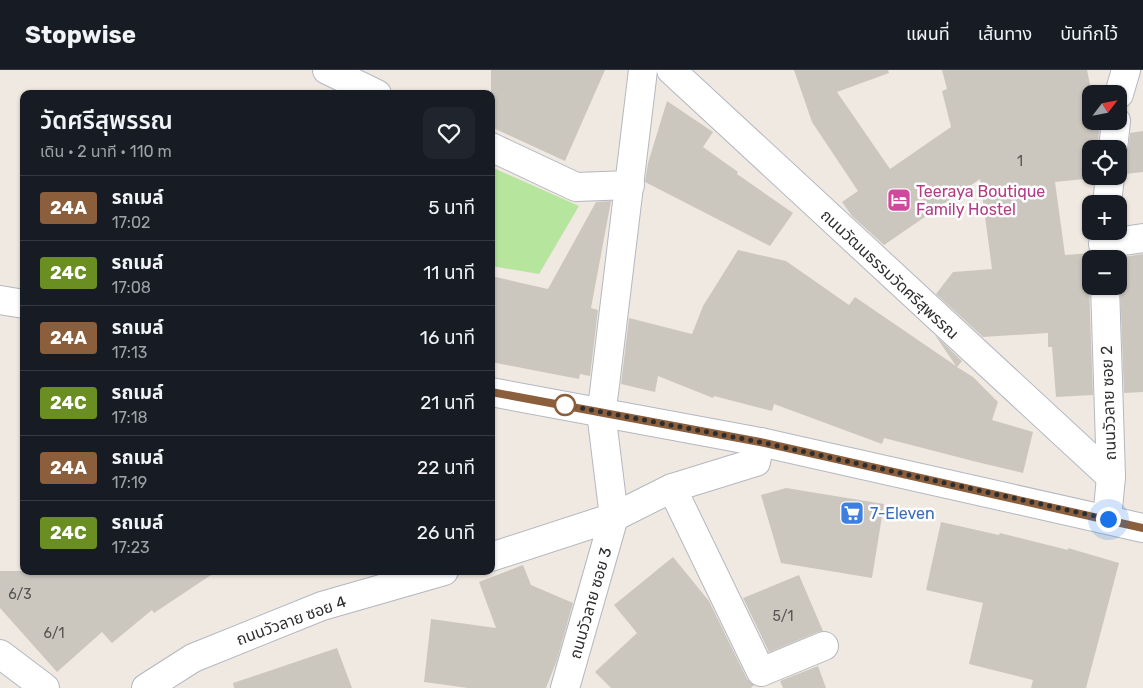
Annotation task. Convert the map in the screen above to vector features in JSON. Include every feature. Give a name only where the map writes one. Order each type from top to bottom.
[{"type":"street","points":[[327,70],[369,90]]},
{"type":"street","points":[[614,517],[601,412],[643,70]]},
{"type":"street","name":"ถนนวัฒนธรรมวัดศรีสุพรรณ","points":[[671,70],[1111,477]]},
{"type":"street","points":[[1122,85],[1126,70]]},
{"type":"street","points":[[495,150],[576,187],[630,185]]},
{"type":"street","points":[[1104,245],[1143,238]]},
{"type":"street","name":"ถนนวัวลาย ซอย 2","points":[[1105,295],[1111,477],[1108,519]]},
{"type":"street","points":[[0,300],[20,303]]},
{"type":"street","points":[[495,393],[760,442],[1143,528]]},
{"type":"street","points":[[495,555],[614,517],[672,488],[756,462],[760,442]]},
{"type":"street","points":[[672,488],[764,678],[824,646]]},
{"type":"street","name":"ถนนวัวลาย ซอย 3","points":[[565,688],[614,517]]},
{"type":"street","name":"ถนนวัวลาย ซอย 4","points":[[146,688],[193,658],[322,606],[430,575]]},
{"type":"street","points":[[0,654],[45,688]]},
{"type":"green space","points":[[495,169],[579,206],[539,274],[495,267]]},
{"type":"building","points":[[491,70],[605,70],[565,161],[495,129],[495,90],[491,90]]},
{"type":"building","points":[[794,70],[888,70],[889,73],[837,92],[890,169],[951,127],[942,91],[947,89],[942,70],[1087,70],[1090,85],[1082,85],[1082,130],[1099,130],[1098,140],[1082,140],[1082,179],[1055,182],[1065,255],[1082,254],[1082,295],[1089,295],[1093,395],[1056,397],[1052,347],[1048,347],[1048,333],[983,337],[936,294],[953,272],[992,269],[980,179],[884,245],[852,216],[842,202],[858,191],[812,122]]},
{"type":"building","points":[[667,101],[713,132],[703,147],[738,172],[737,174],[793,213],[770,246],[645,182],[648,163]]},
{"type":"building","points":[[1143,131],[1143,172],[1127,174],[1130,133]]},
{"type":"building","points":[[611,201],[591,308],[598,310],[590,376],[580,374],[579,379],[495,363],[495,277],[548,289],[596,202]]},
{"type":"building","points":[[738,250],[786,261],[849,305],[855,297],[956,366],[935,335],[962,361],[957,367],[973,377],[998,402],[992,420],[1033,432],[1023,473],[884,438],[882,444],[774,404],[772,411],[714,396],[713,398],[658,376],[655,392],[621,384],[629,318],[692,334],[703,306]]},
{"type":"building","points":[[1143,254],[1143,392],[1124,393],[1120,295],[1127,295],[1127,256]]},
{"type":"building","points":[[786,488],[884,504],[872,578],[781,563],[761,495]]},
{"type":"building","points":[[941,522],[999,535],[1000,533],[1068,550],[1068,548],[1119,563],[1086,688],[1031,688],[1033,680],[969,664],[983,603],[926,590]]},
{"type":"building","points":[[673,557],[709,601],[747,679],[754,685],[751,688],[611,688],[595,672],[637,633],[614,605]]},
{"type":"building","points":[[523,565],[531,585],[573,603],[557,660],[546,688],[468,688],[424,682],[431,619],[496,628],[479,582]]},
{"type":"building","points":[[0,571],[20,571],[20,575],[211,575],[154,613],[152,610],[112,643],[102,632],[57,672],[0,608]]},
{"type":"building","points":[[799,575],[823,631],[769,652],[743,598]]},
{"type":"building","points":[[337,648],[352,688],[234,688],[233,683]]},
{"type":"building","points":[[818,666],[826,688],[783,688],[780,681]]},
{"type":"bus line","name":"24A","points":[[495,393],[760,442],[1143,528]]},
{"type":"place","name":"Teeraya Boutique Family Hostel","points":[[899,200]]},
{"type":"place","name":"7-Eleven","points":[[852,513]]},
{"type":"route","points":[[565,405],[760,442],[1108,519]]}]
